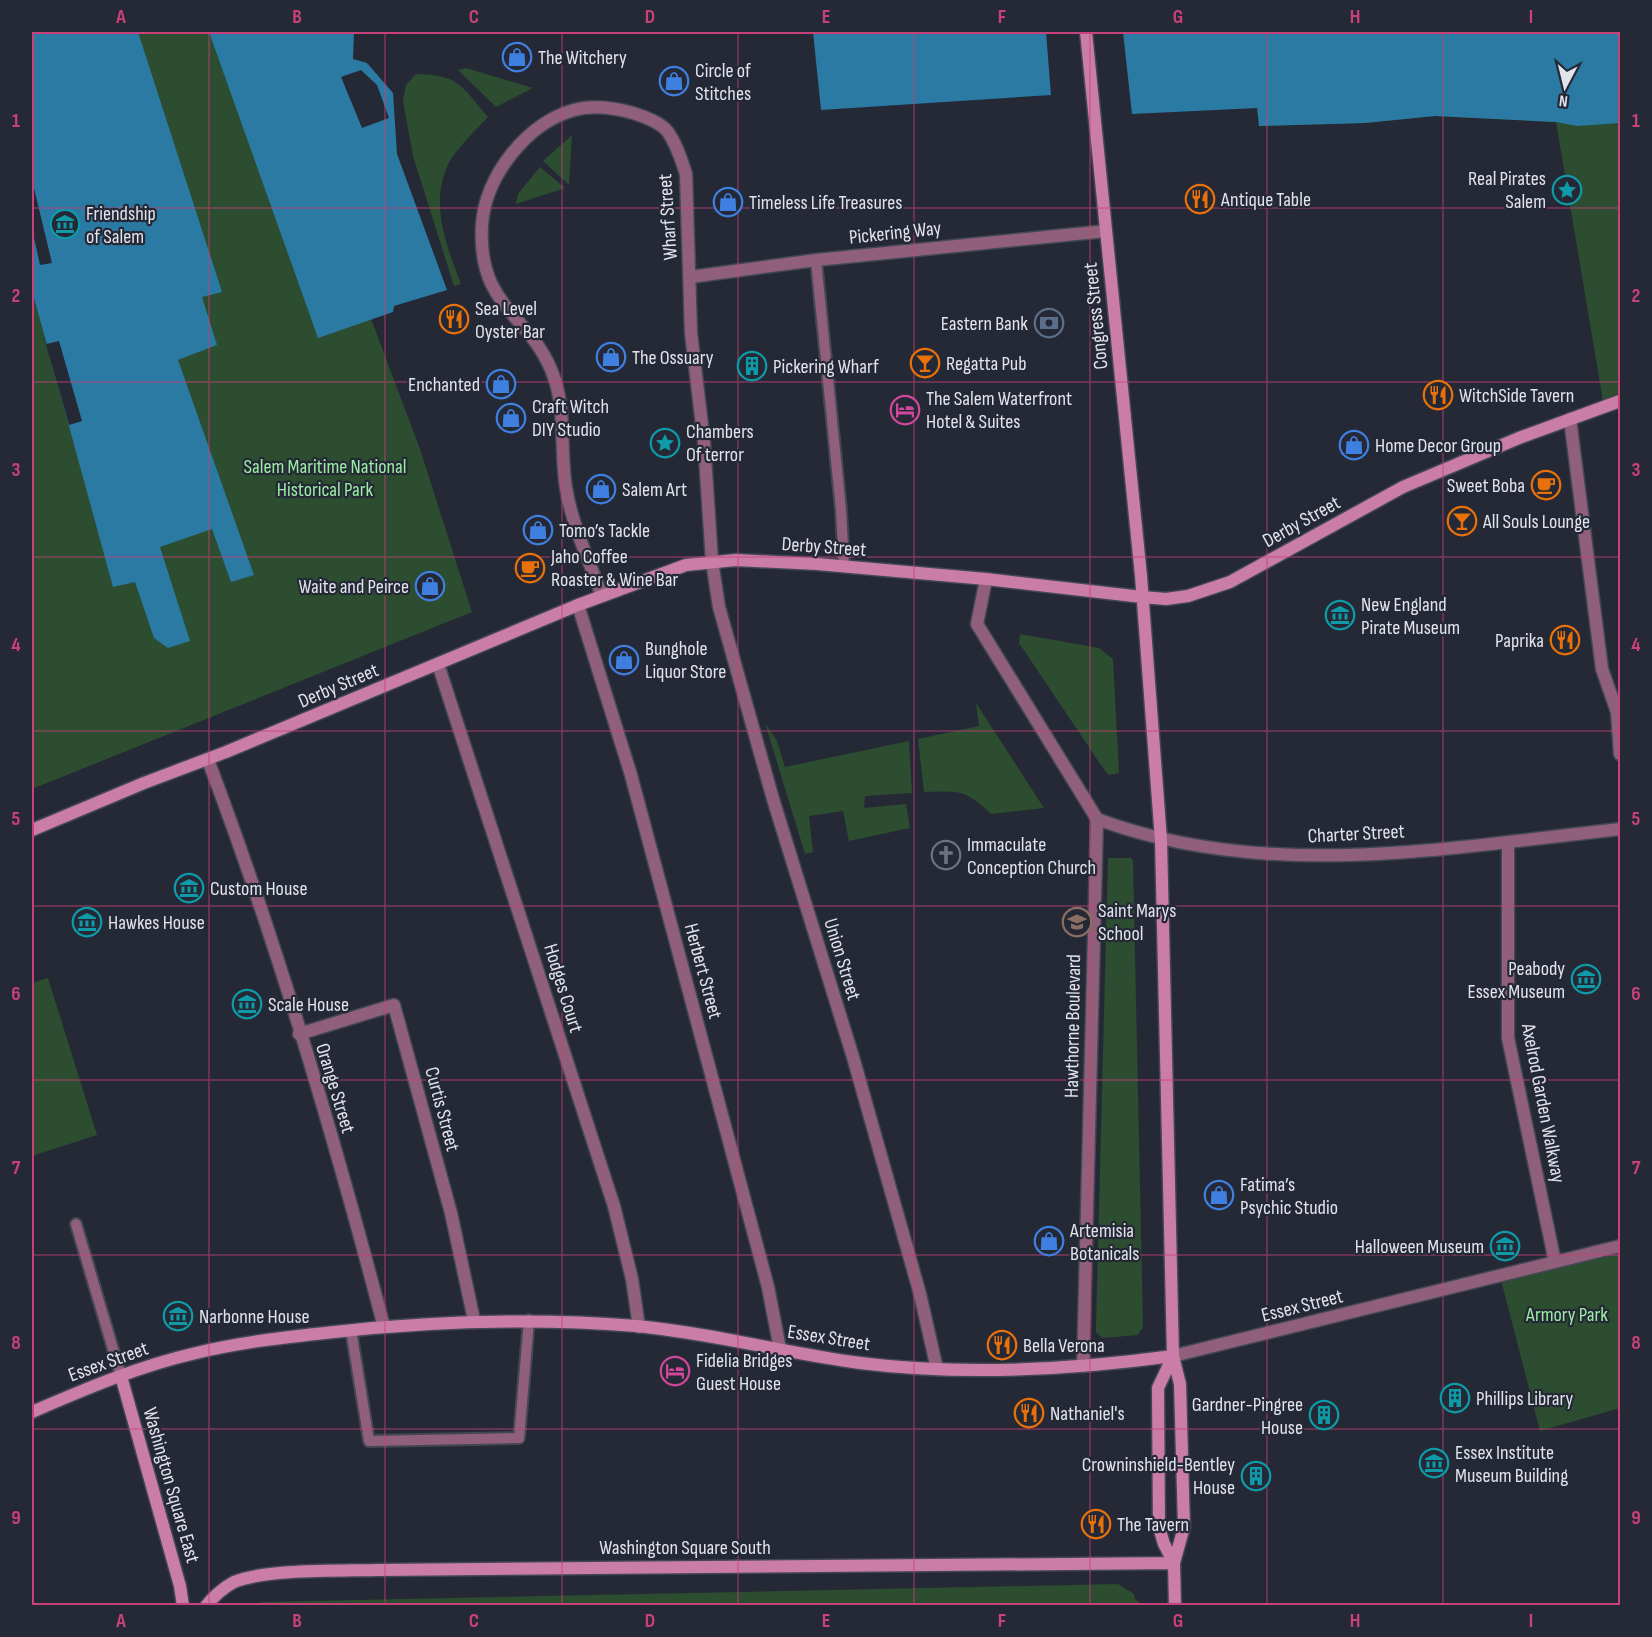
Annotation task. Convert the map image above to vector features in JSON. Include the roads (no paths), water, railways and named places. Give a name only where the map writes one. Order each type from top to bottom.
[{"type":"street","name":"Congress Street","points":[[1086,32],[1142,597]]},
{"type":"street","name":"Wharf Street","points":[[602,596],[573,519],[566,488],[562,408],[555,380],[544,354],[497,297],[485,272],[481,250],[482,221],[490,192],[505,164],[523,141],[574,110],[601,108],[648,118],[667,130],[678,149],[686,174],[691,333],[704,442],[712,561]]},
{"type":"street","name":"Pickering Way","points":[[690,277],[816,260],[1106,231]]},
{"type":"street","name":"Derby Street","points":[[32,830],[661,573],[712,561],[767,561],[986,579],[1166,599],[1188,596],[1230,582],[1403,487],[1570,418],[1620,401]]},
{"type":"street","points":[[1570,418],[1602,669],[1617,712],[1620,754]]},
{"type":"street","name":"Union Street","points":[[712,561],[726,636],[858,1076],[920,1294],[937,1369]]},
{"type":"street","points":[[986,579],[977,624],[1097,819]]},
{"type":"street","points":[[1142,597],[1161,840],[1173,1356],[1180,1384],[1184,1527],[1174,1563],[1175,1605]]},
{"type":"street","name":"Herbert Street","points":[[578,605],[632,775],[768,1287],[780,1349]]},
{"type":"street","name":"Hodges Court","points":[[438,664],[614,1206],[630,1270],[639,1327]]},
{"type":"street","name":"Orange Street","points":[[208,759],[326,1120],[384,1327]]},
{"type":"street","name":"Charter Street","points":[[1097,819],[1161,840],[1224,851],[1298,856],[1508,843],[1620,829]]},
{"type":"street","name":"Hawthorne Boulevard","points":[[1083,1366],[1097,819]]},
{"type":"street","name":"Axelrod Garden Walkway","points":[[1508,843],[1508,1038],[1555,1262]]},
{"type":"street","name":"Curtis Street","points":[[299,1034],[394,1005],[451,1213],[474,1320]]},
{"type":"street","name":"Essex Street","points":[[32,1412],[121,1376],[202,1352],[268,1339],[474,1320],[529,1320],[639,1327],[861,1363],[937,1369],[1017,1370],[1083,1366],[1173,1356],[1620,1246]]},
{"type":"street","points":[[1173,1356],[1158,1388],[1158,1411],[1159,1527],[1174,1563]]},
{"type":"street","name":"Washington Square East","points":[[121,1376],[180,1586],[183,1605]]},
{"type":"street","name":"Washington Square South","points":[[206,1605],[217,1593],[236,1582],[262,1575],[308,1573],[639,1566],[1174,1563]]},
{"type":"lane","points":[[816,260],[842,510],[844,566]]},
{"type":"lane","points":[[76,1224],[121,1376]]},
{"type":"lane","points":[[351,1330],[369,1441],[519,1438],[529,1320]]},
{"type":"water","points":[[32,32],[138,32],[222,292],[202,297],[217,345],[178,360],[254,575],[231,582],[212,529],[160,547],[190,641],[168,648],[154,638],[135,582],[113,587],[32,291]]},
{"type":"water","points":[[209,32],[354,32],[353,59],[367,63],[393,93],[397,154],[447,290],[394,306],[393,312],[318,338]]},
{"type":"water","points":[[813,32],[1046,32],[1051,95],[821,110]]},
{"type":"water","points":[[1123,32],[1620,32],[1620,123],[1577,126],[1556,122],[1435,116],[1365,123],[1259,126],[1257,108],[1132,114]]},
{"type":"place","name":"The Witchery","points":[[517,57]]},
{"type":"place","name":"Circle of Stitches","points":[[674,81]]},
{"type":"place","name":"Real Pirates Salem","points":[[1567,190]]},
{"type":"place","name":"Antique Table","points":[[1200,199]]},
{"type":"place","name":"Timeless Life Treasures","points":[[728,202]]},
{"type":"place","name":"Friendship of Salem","points":[[65,224]]},
{"type":"place","name":"Sea Level Oyster Bar","points":[[454,319]]},
{"type":"place","name":"Eastern Bank","points":[[1049,323]]},
{"type":"place","name":"The Ossuary","points":[[611,357]]},
{"type":"place","name":"Regatta Pub","points":[[925,363]]},
{"type":"place","name":"Pickering Wharf","points":[[752,366]]},
{"type":"place","name":"Enchanted","points":[[501,384]]},
{"type":"place","name":"WitchSide Tavern","points":[[1438,395]]},
{"type":"place","name":"The Salem Waterfront Hotel & Suites","points":[[905,410]]},
{"type":"place","name":"Craft Witch DIY Studio","points":[[511,418]]},
{"type":"place","name":"Chambers Of terror","points":[[665,443]]},
{"type":"place","name":"Home Decor Group","points":[[1354,445]]},
{"type":"place","name":"Sweet Boba","points":[[1546,485]]},
{"type":"place","name":"Salem Art","points":[[601,489]]},
{"type":"place","name":"All Souls Lounge","points":[[1462,521]]},
{"type":"place","name":"Tomo’s Tackle","points":[[538,530]]},
{"type":"place","name":"Jaho Coffee Roaster & Wine Bar","points":[[530,568]]},
{"type":"place","name":"Waite and Peirce","points":[[430,586]]},
{"type":"place","name":"New England Pirate Museum","points":[[1340,615]]},
{"type":"place","name":"Paprika","points":[[1565,640]]},
{"type":"place","name":"Bunghole Liquor Store","points":[[624,660]]},
{"type":"place","name":"Immaculate Conception Church","points":[[946,855]]},
{"type":"place","name":"Custom House","points":[[189,888]]},
{"type":"place","name":"Hawkes House","points":[[87,922]]},
{"type":"place","name":"Saint Marys School","points":[[1077,922]]},
{"type":"place","name":"Peabody Essex Museum","points":[[1586,979]]},
{"type":"place","name":"Scale House","points":[[247,1004]]},
{"type":"place","name":"Fatima’s Psychic Studio","points":[[1219,1195]]},
{"type":"place","name":"Artemisia Botanicals","points":[[1049,1241]]},
{"type":"place","name":"Halloween Museum","points":[[1505,1246]]},
{"type":"place","name":"Narbonne House","points":[[178,1316]]},
{"type":"place","name":"Bella Verona","points":[[1002,1345]]},
{"type":"place","name":"Fidelia Bridges Guest House","points":[[675,1371]]},
{"type":"place","name":"Phillips Library","points":[[1455,1398]]},
{"type":"place","name":"Nathaniel's","points":[[1029,1413]]},
{"type":"place","name":"Gardner-Pingree House","points":[[1324,1415]]},
{"type":"place","name":"Essex Institute Museum Building","points":[[1434,1463]]},
{"type":"place","name":"Crowninshield-Bentley House","points":[[1256,1476]]},
{"type":"place","name":"The Tavern","points":[[1096,1524]]},
{"type":"park label","name":"Salem Maritime National Historical Park","points":[[325,478]]},
{"type":"park label","name":"Armory Park","points":[[1567,1314]]}]
